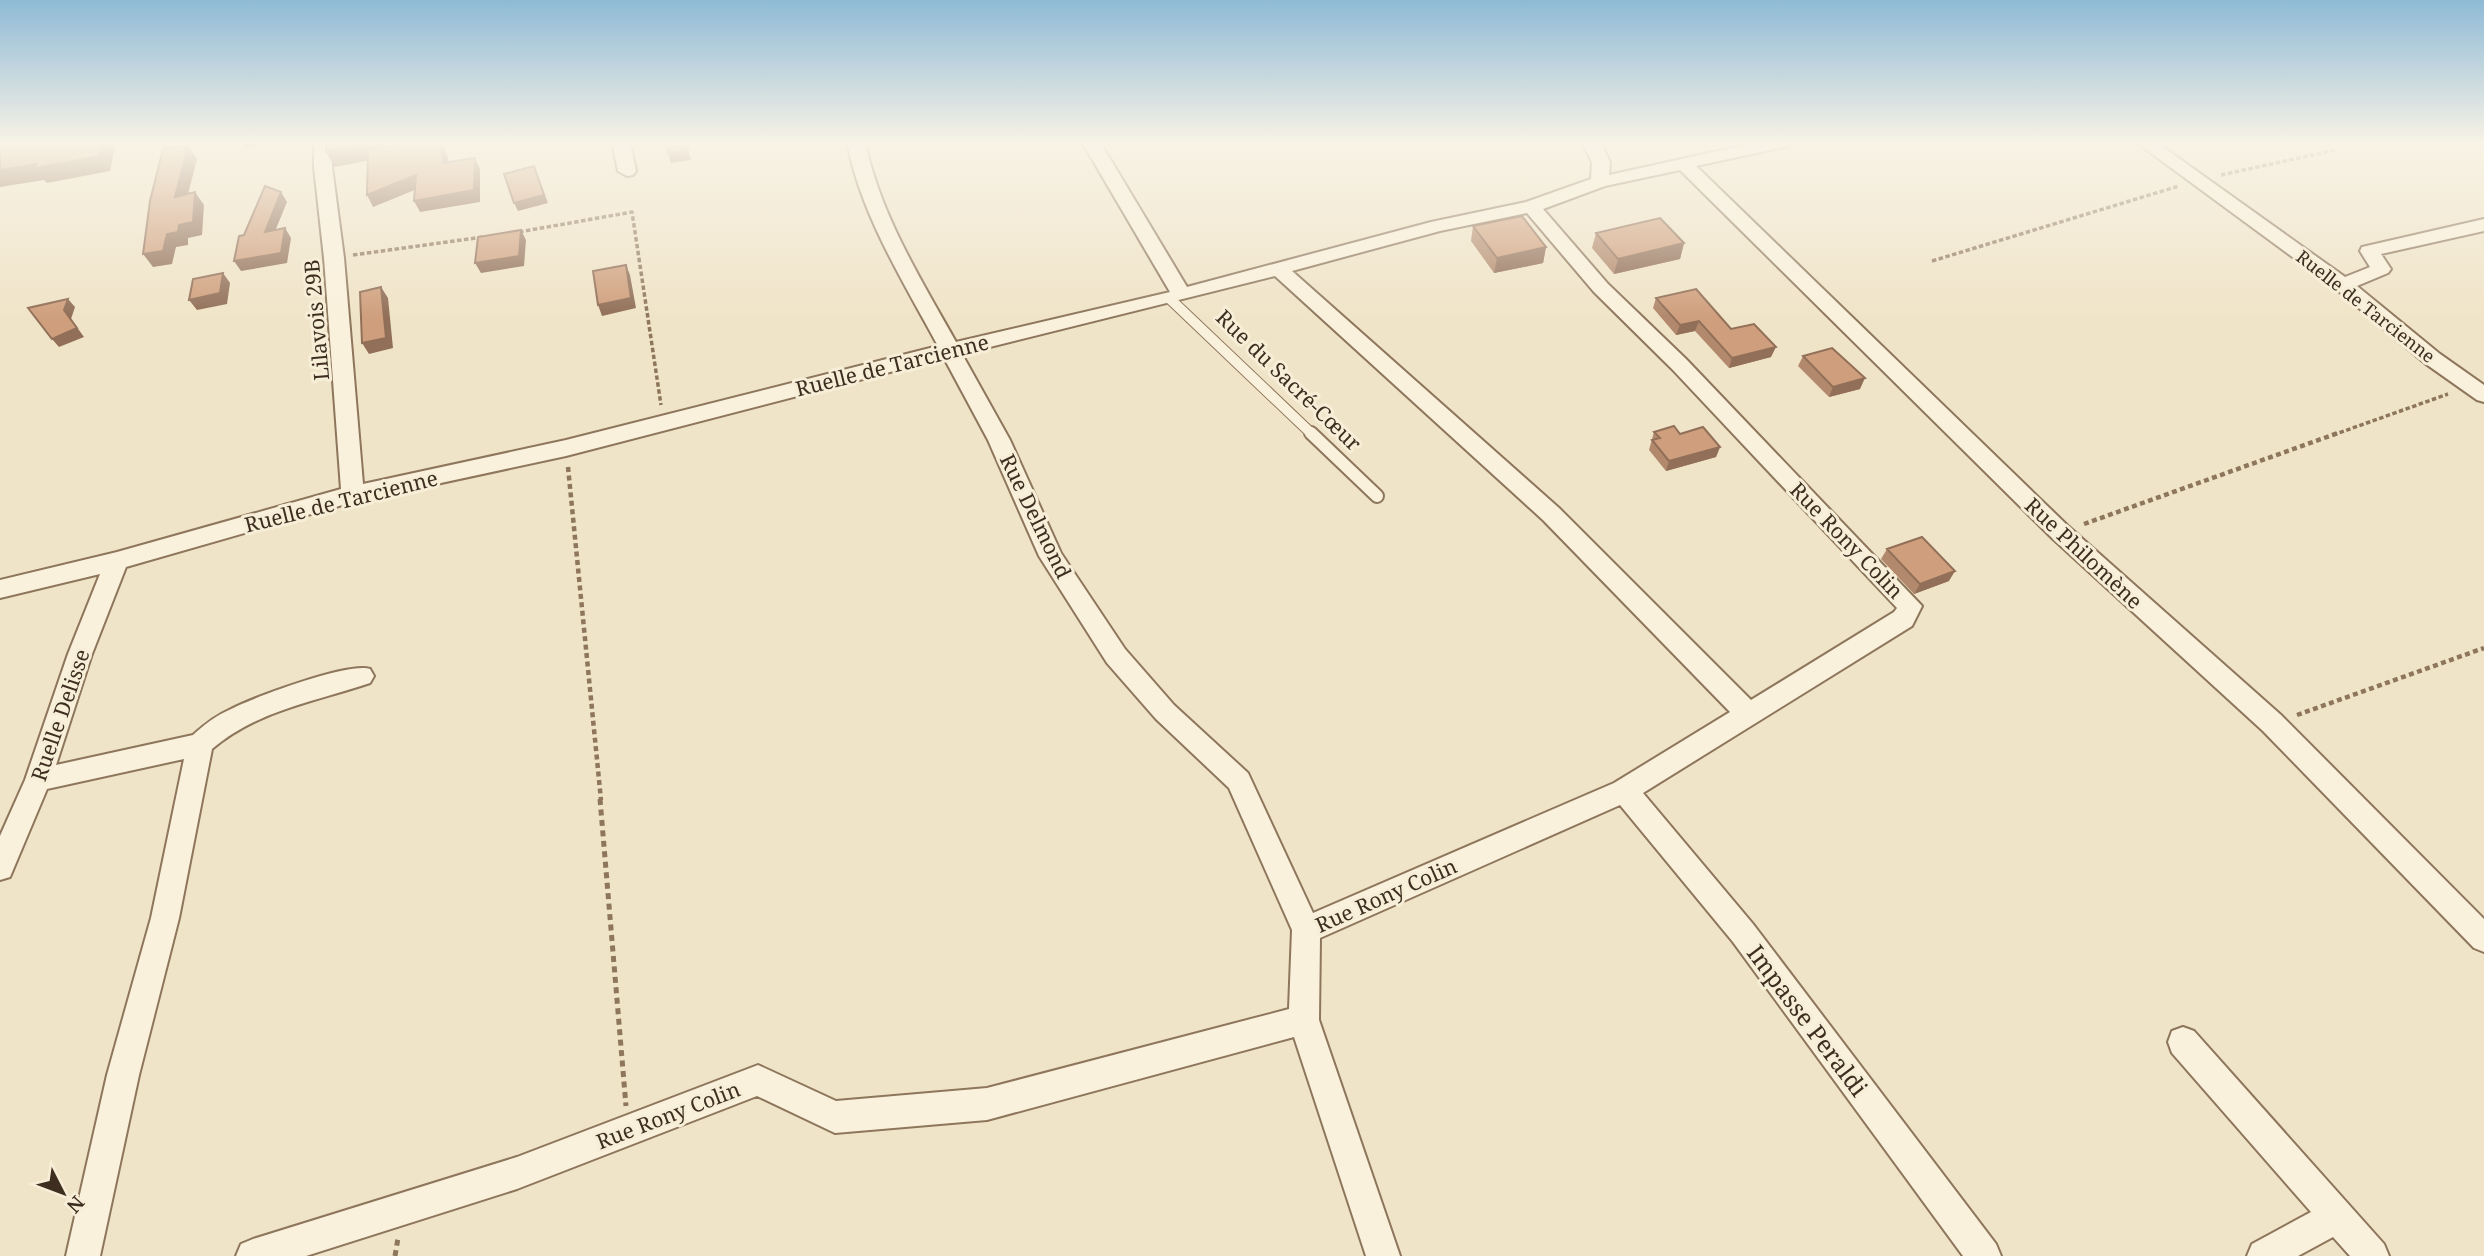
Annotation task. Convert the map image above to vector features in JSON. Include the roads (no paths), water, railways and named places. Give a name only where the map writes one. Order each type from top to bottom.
[{"type":"street","name":"Lilavois 29B","points":[[327,201],[353,494]]},
{"type":"street","name":"Rue Delmond","points":[[874,201],[891,242],[999,440],[1051,556],[1116,656],[1165,712],[1238,781],[1306,930]]},
{"type":"street","name":"Rue du Sacré-Cœur","points":[[1123,201],[1175,296]]},
{"type":"street","name":"Ruelle de Tarcienne","points":[[0,589],[117,561],[353,494],[566,448],[1175,296],[1438,226],[1531,207],[1549,201]]},
{"type":"street","name":"Rue Philomène","points":[[1721,201],[2060,532],[2272,723],[2484,939]]},
{"type":"street","name":"Ruelle de Tarcienne","points":[[2225,201],[2343,285],[2478,391]]},
{"type":"street","name":"Rue Rony Colin","points":[[253,1256],[517,1173],[758,1080],[835,1117],[987,1104],[1304,1020],[1306,930],[1624,791],[1903,619],[1910,606],[1678,364],[1601,288],[1531,207]]},
{"type":"street","points":[[2343,285],[2381,269],[2370,251],[2484,226]]},
{"type":"street","points":[[1277,268],[1551,514],[1748,715]]},
{"type":"street","name":"Ruelle Delisse","points":[[0,868],[38,780],[80,654],[117,561]]},
{"type":"street","points":[[38,780],[200,744],[218,727],[243,713],[361,676]]},
{"type":"street","points":[[83,1256],[122,1075],[165,918],[200,744]]},
{"type":"street","name":"Impasse Peraldi","points":[[1624,791],[1743,933],[1984,1256]]},
{"type":"street","points":[[1304,1020],[1384,1256]]},
{"type":"street","points":[[2183,1042],[2372,1256]]},
{"type":"street","points":[[2264,1256],[2336,1217]]},
{"type":"lane","name":"Rue du Sacré-Cœur","points":[[1175,296],[1377,496]]}]
